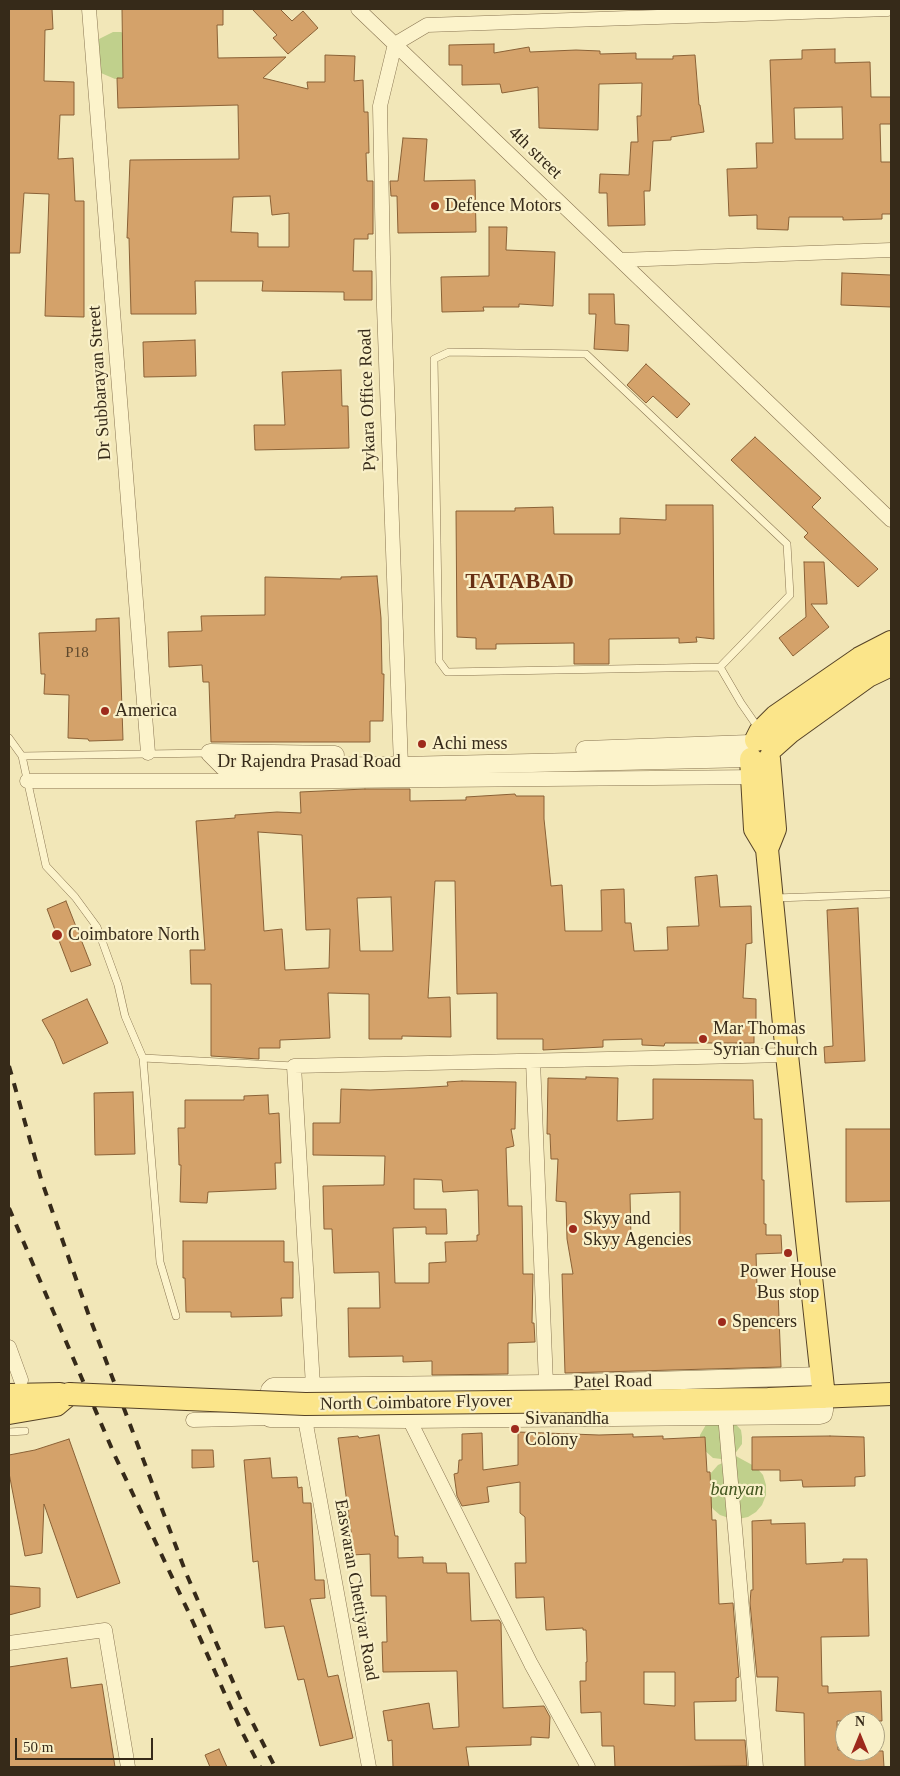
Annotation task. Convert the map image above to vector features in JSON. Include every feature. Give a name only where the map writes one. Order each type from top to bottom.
[{"type":"main road","points":[[823,1387],[786,1054],[767,849],[775,829],[759,755],[776,716],[853,663],[891,642]]},
{"type":"main road","points":[[759,755],[868,676],[891,665]]},
{"type":"main road","name":"North Coimbatore Flyover","points":[[15,1388],[69,1394],[306,1404],[768,1399],[823,1387],[891,1394]]},
{"type":"main road","points":[[9,1413],[56,1405],[69,1394]]},
{"type":"street","name":"Dr Subbarayan Street","points":[[89,9],[148,753]]},
{"type":"street","name":"4th street","points":[[358,9],[891,520]]},
{"type":"street","points":[[395,44],[427,25],[888,9]]},
{"type":"street","name":"Pykara Office Road","points":[[395,44],[380,106],[391,532],[401,761]]},
{"type":"street","points":[[620,260],[891,250]]},
{"type":"street","points":[[210,753],[401,761],[635,754],[759,755]]},
{"type":"street","name":"Dr Rajendra Prasad Road","points":[[28,781],[346,781],[759,755]]},
{"type":"street","points":[[313,1386],[294,1066],[786,1054]]},
{"type":"street","points":[[533,1061],[546,1384]]},
{"type":"street","points":[[9,1347],[15,1388]]},
{"type":"street","name":"Patel Road","points":[[270,1418],[270,1390],[272,1388],[546,1384],[823,1387]]},
{"type":"street","points":[[193,1420],[820,1414],[824,1410],[823,1387]]},
{"type":"street","points":[[725,1415],[756,1767]]},
{"type":"street","name":"Easwaran Chettiyar Road","points":[[306,1419],[369,1767]]},
{"type":"street","points":[[409,1419],[531,1664],[588,1767]]},
{"type":"street","points":[[9,1642],[105,1630],[128,1767]]},
{"type":"lane","points":[[449,352],[586,354],[787,544],[790,595],[720,667],[447,672],[439,661],[434,359],[449,352]]},
{"type":"lane","points":[[720,667],[741,703],[759,755]]},
{"type":"lane","points":[[9,738],[22,756],[46,866],[75,897],[97,927],[118,984],[125,1016],[143,1058],[160,1262],[176,1316]]},
{"type":"lane","points":[[22,756],[210,753]]},
{"type":"lane","points":[[772,898],[891,894]]},
{"type":"lane","points":[[143,1058],[294,1066]]},
{"type":"lane","points":[[9,1432],[25,1431]]},
{"type":"green space","points":[[113,32],[121,32],[128,35],[130,75],[115,79],[101,73],[94,45],[99,39]]},
{"type":"green space","name":"banyan","points":[[732,1420],[741,1430],[742,1437],[742,1444],[734,1455],[756,1467],[763,1475],[766,1485],[766,1495],[762,1505],[748,1517],[738,1519],[720,1515],[713,1509],[708,1500],[707,1482],[711,1473],[718,1465],[727,1461],[728,1458],[713,1458],[703,1449],[700,1442],[700,1435],[707,1423]]},
{"type":"building","points":[[9,9],[52,9],[53,29],[45,30],[44,81],[74,82],[74,115],[60,115],[58,159],[73,158],[75,201],[84,201],[84,317],[45,316],[49,194],[24,193],[20,253],[9,253]]},
{"type":"building","points":[[122,9],[223,9],[223,25],[217,25],[218,58],[286,57],[263,78],[308,89],[307,82],[325,82],[325,55],[355,56],[354,81],[363,80],[364,112],[368,112],[369,153],[366,153],[367,181],[373,181],[373,234],[368,234],[368,239],[354,239],[353,271],[372,271],[372,300],[344,300],[344,292],[262,291],[263,281],[195,281],[196,314],[131,314],[129,238],[127,238],[130,160],[239,159],[238,105],[118,108],[117,78],[123,78]],"holes":[[[270,196],[272,215],[289,213],[289,247],[258,247],[258,233],[231,232],[233,197]]]},
{"type":"building","points":[[252,9],[280,9],[292,21],[303,11],[318,28],[288,54],[273,38],[277,35]]},
{"type":"building","points":[[494,44],[494,53],[529,47],[530,52],[576,50],[600,51],[600,54],[636,53],[636,59],[673,59],[673,56],[695,55],[699,105],[704,132],[671,137],[671,140],[653,141],[650,191],[644,191],[645,225],[608,226],[607,193],[599,193],[600,174],[629,175],[631,142],[638,142],[637,116],[641,116],[642,83],[599,84],[598,130],[539,128],[538,87],[502,93],[500,84],[462,85],[462,65],[449,65],[449,45]]},
{"type":"building","points":[[835,49],[835,63],[870,62],[871,97],[891,97],[891,124],[880,124],[881,162],[891,162],[891,214],[882,214],[882,219],[843,220],[843,217],[789,217],[788,230],[757,229],[757,215],[729,216],[727,169],[757,168],[756,143],[773,143],[770,60],[802,59],[802,50]],"holes":[[[842,107],[843,139],[795,139],[794,108]]]},
{"type":"building","name":"Defence Motors","points":[[403,138],[427,139],[424,181],[475,180],[476,232],[398,233],[397,196],[391,196],[390,181],[398,181]]},
{"type":"building","points":[[489,227],[507,227],[506,250],[555,252],[553,306],[519,304],[519,307],[483,307],[484,311],[442,312],[441,277],[489,276]]},
{"type":"building","points":[[842,273],[891,275],[891,307],[841,305]]},
{"type":"building","points":[[589,294],[614,294],[615,324],[629,325],[628,351],[594,349],[596,314],[589,314]]},
{"type":"building","points":[[195,340],[196,376],[144,377],[143,342]]},
{"type":"building","points":[[646,364],[690,404],[677,418],[653,396],[646,403],[627,385]]},
{"type":"building","points":[[341,370],[342,406],[348,406],[349,448],[255,450],[254,425],[285,425],[282,372]]},
{"type":"building","points":[[755,437],[821,498],[812,507],[878,569],[858,587],[804,537],[808,533],[731,460]]},
{"type":"building","points":[[666,505],[713,505],[714,639],[696,637],[697,642],[679,643],[679,638],[609,639],[609,664],[574,664],[574,643],[496,644],[496,649],[476,649],[476,638],[457,637],[456,511],[515,511],[515,508],[553,507],[554,534],[620,534],[620,518],[666,520]]},
{"type":"building","points":[[804,562],[824,562],[827,604],[811,604],[829,627],[793,656],[779,638],[806,617]]},
{"type":"building","points":[[377,576],[381,618],[382,674],[384,674],[383,721],[370,721],[370,742],[211,742],[209,682],[203,682],[202,665],[169,667],[168,632],[202,631],[201,616],[265,615],[265,577],[341,579],[341,577]]},
{"type":"building","points":[[119,618],[123,740],[89,741],[88,739],[68,738],[69,695],[44,694],[45,674],[41,674],[39,633],[96,631],[96,619]]},
{"type":"building","points":[[410,789],[410,801],[466,800],[466,797],[515,794],[516,796],[544,796],[544,819],[551,886],[562,885],[565,931],[602,931],[601,890],[624,889],[625,923],[631,923],[634,951],[668,950],[667,927],[699,926],[695,877],[717,875],[720,907],[751,906],[752,943],[746,944],[743,998],[756,999],[754,1043],[665,1043],[664,1046],[642,1045],[642,1039],[603,1040],[603,1047],[543,1050],[543,1039],[497,1039],[497,993],[457,994],[455,881],[435,881],[428,998],[450,997],[451,1037],[402,1036],[402,1039],[369,1039],[369,994],[328,993],[330,1038],[280,1040],[280,1048],[259,1048],[259,1059],[211,1056],[211,984],[191,984],[190,950],[205,950],[196,821],[235,818],[235,815],[277,812],[301,813],[300,792]],"holes":[[[258,832],[302,835],[306,930],[330,929],[329,968],[285,970],[282,929],[264,931]],[[391,897],[393,951],[360,951],[357,898]]]},
{"type":"building","points":[[66,901],[91,965],[71,972],[47,909]]},
{"type":"building","points":[[858,908],[865,1061],[825,1063],[824,1047],[833,1046],[827,910]]},
{"type":"building","points":[[87,999],[108,1043],[63,1064],[54,1041],[42,1020]]},
{"type":"building","points":[[586,1077],[618,1078],[617,1121],[653,1119],[653,1079],[753,1080],[754,1119],[762,1119],[764,1224],[766,1224],[766,1235],[781,1235],[782,1253],[756,1254],[757,1286],[759,1286],[760,1293],[778,1292],[781,1367],[565,1373],[562,1274],[573,1274],[567,1239],[566,1202],[556,1201],[558,1159],[551,1159],[550,1134],[547,1134],[548,1078],[586,1079]],"holes":[[[680,1192],[680,1240],[631,1239],[630,1194]]]},
{"type":"building","points":[[447,1082],[516,1082],[515,1129],[511,1129],[514,1146],[506,1148],[508,1206],[522,1206],[523,1274],[533,1274],[532,1323],[534,1323],[535,1342],[508,1343],[508,1374],[432,1375],[432,1361],[403,1362],[403,1356],[349,1357],[348,1308],[380,1308],[379,1272],[334,1273],[332,1229],[324,1229],[323,1186],[384,1185],[385,1156],[313,1155],[313,1123],[340,1123],[341,1089],[370,1090],[448,1086]],"holes":[[[414,1179],[442,1180],[443,1192],[478,1190],[479,1235],[477,1235],[477,1241],[445,1242],[446,1262],[429,1263],[429,1283],[395,1283],[393,1228],[426,1227],[426,1234],[447,1234],[446,1209],[414,1209]]]},
{"type":"building","points":[[133,1092],[135,1154],[95,1155],[94,1093]]},
{"type":"building","points":[[268,1095],[269,1114],[279,1113],[281,1163],[275,1163],[276,1189],[208,1192],[207,1203],[180,1202],[181,1165],[179,1165],[178,1128],[185,1128],[185,1100],[244,1100],[244,1096]]},
{"type":"building","points":[[846,1129],[891,1129],[891,1201],[846,1202]]},
{"type":"building","points":[[183,1241],[284,1241],[284,1262],[293,1262],[293,1298],[281,1298],[282,1316],[231,1317],[231,1312],[186,1312],[185,1278],[183,1278]]},
{"type":"building","points":[[518,1432],[599,1435],[633,1434],[633,1437],[663,1436],[663,1439],[705,1437],[707,1472],[710,1472],[712,1520],[716,1520],[719,1604],[733,1603],[739,1677],[736,1678],[736,1701],[694,1702],[695,1740],[745,1740],[747,1766],[615,1767],[614,1746],[602,1746],[601,1712],[581,1713],[580,1681],[586,1681],[586,1630],[583,1630],[583,1628],[546,1630],[544,1597],[516,1598],[515,1563],[526,1563],[525,1517],[520,1513],[520,1482],[487,1487],[489,1502],[462,1506],[457,1496],[454,1474],[458,1473],[459,1460],[462,1460],[462,1434],[482,1433],[483,1470],[518,1465]],"holes":[[[644,1672],[675,1672],[675,1706],[644,1704]]]},
{"type":"building","points":[[379,1435],[395,1536],[398,1536],[398,1558],[423,1557],[423,1563],[446,1563],[447,1573],[469,1573],[471,1621],[499,1620],[501,1623],[503,1708],[544,1706],[550,1717],[549,1738],[531,1737],[531,1745],[466,1747],[469,1767],[393,1767],[392,1740],[388,1741],[383,1711],[429,1703],[433,1729],[459,1727],[457,1671],[383,1672],[382,1642],[387,1642],[386,1596],[371,1596],[370,1554],[352,1555],[352,1539],[338,1438],[358,1436],[359,1438]]},
{"type":"building","points":[[752,1437],[864,1437],[865,1476],[855,1477],[855,1486],[803,1487],[802,1480],[780,1481],[780,1470],[752,1470]]},
{"type":"building","points":[[69,1439],[120,1583],[77,1598],[44,1504],[42,1553],[25,1556],[9,1473],[9,1455],[35,1450]]},
{"type":"building","points":[[192,1450],[213,1450],[214,1467],[192,1468]]},
{"type":"building","points":[[270,1458],[272,1478],[297,1477],[298,1488],[302,1487],[303,1503],[311,1503],[315,1580],[324,1580],[325,1598],[310,1599],[328,1677],[338,1675],[353,1738],[320,1746],[304,1679],[298,1680],[284,1626],[265,1628],[258,1561],[253,1562],[244,1460]]},
{"type":"building","points":[[771,1520],[771,1524],[805,1523],[806,1564],[843,1562],[843,1559],[867,1559],[869,1636],[821,1637],[822,1686],[828,1686],[828,1693],[881,1691],[882,1711],[835,1711],[835,1761],[884,1761],[884,1767],[805,1767],[804,1713],[776,1711],[778,1677],[757,1677],[750,1603],[751,1590],[753,1590],[752,1521]]},
{"type":"building","points":[[9,1586],[40,1588],[40,1607],[9,1615]]},
{"type":"building","points":[[67,1658],[71,1688],[102,1684],[115,1767],[9,1767],[9,1667]]},
{"type":"building","points":[[219,1749],[227,1767],[210,1767],[205,1755]]},
{"type":"railway","points":[[9,1066],[41,1179],[88,1313],[186,1573],[240,1698],[275,1767]]},
{"type":"railway","points":[[9,1208],[115,1456],[188,1611],[240,1728],[260,1767]]},
{"type":"place","name":"Defence Motors","points":[[435,206]]},
{"type":"place","name":"America","points":[[105,711]]},
{"type":"place","name":"Achi mess","points":[[422,744]]},
{"type":"place","name":"Coimbatore North","points":[[57,935]]},
{"type":"place","name":"Mar Thomas Syrian Church","points":[[703,1039]]},
{"type":"place","name":"Skyy and Skyy Agencies","points":[[573,1229]]},
{"type":"place","name":"Power House Bus stop","points":[[788,1253]]},
{"type":"place","name":"Spencers","points":[[722,1322]]},
{"type":"place","name":"Sivanandha Colony","points":[[515,1429]]},
{"type":"district","name":"TATABAD","points":[[520,582]]}]
